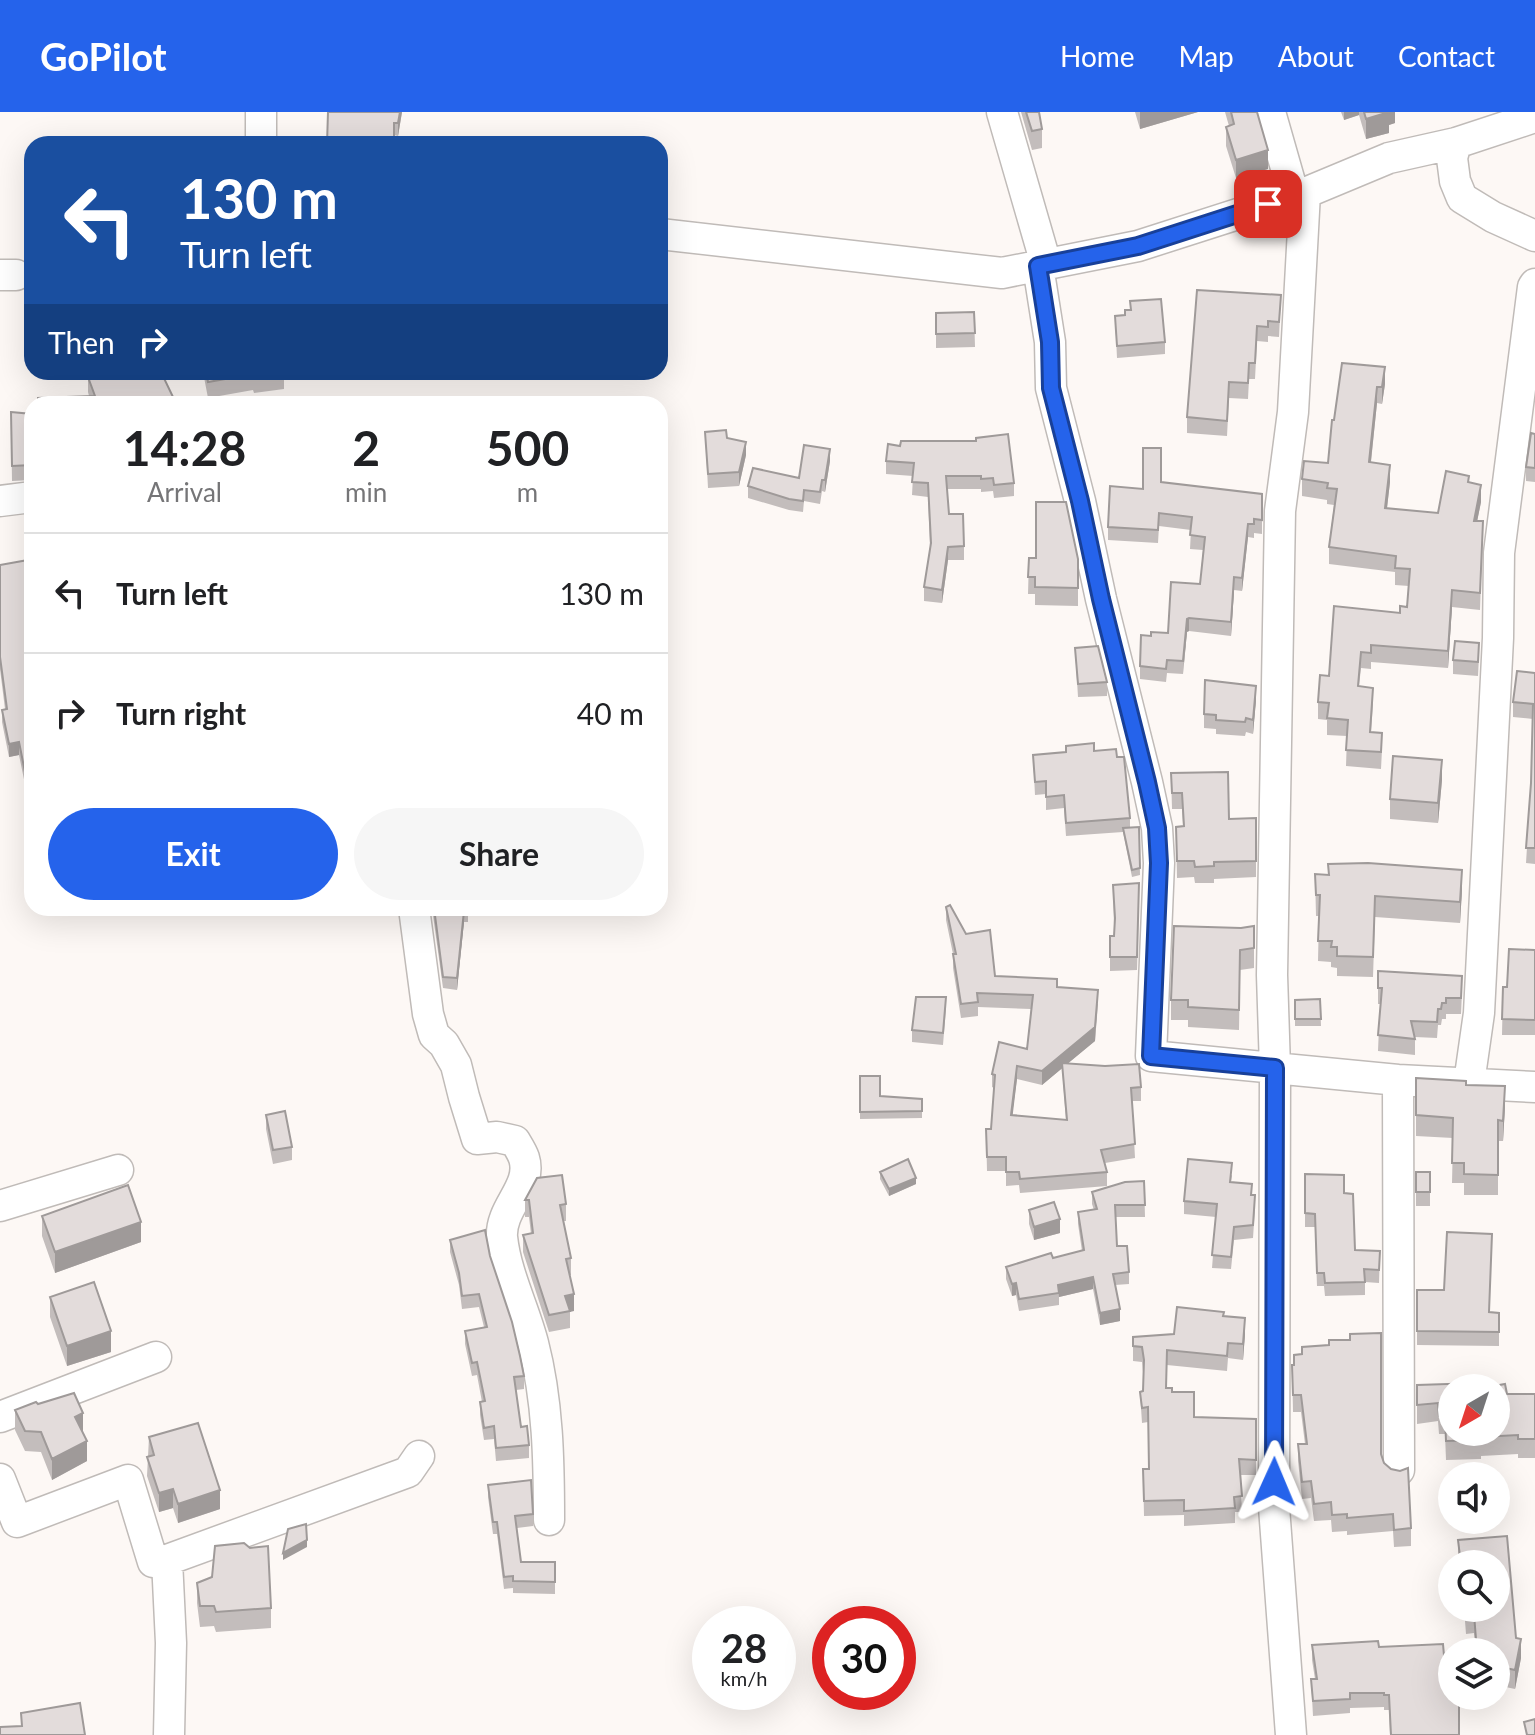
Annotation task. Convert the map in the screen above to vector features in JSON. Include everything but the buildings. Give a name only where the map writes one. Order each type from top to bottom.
[{"type":"street","points":[[261,112],[261,136]]},
{"type":"street","points":[[1002,112],[1042,265],[1051,388],[1157,828],[1159,863],[1151,1056],[1398,1080],[1535,1087]]},
{"type":"street","points":[[668,235],[1002,273],[1138,246],[1294,196],[1270,112]]},
{"type":"street","points":[[1291,1735],[1274,1507],[1275,1068],[1272,975],[1280,511],[1293,412],[1305,193],[1389,158],[1456,143],[1535,117]]},
{"type":"street","points":[[1456,143],[1452,158],[1455,181],[1462,198],[1493,217],[1535,236]]},
{"type":"street","points":[[1469,1083],[1479,1013],[1498,638],[1499,553],[1535,284]]},
{"type":"street","points":[[0,501],[24,498]]},
{"type":"street","points":[[415,916],[428,1014],[434,1035],[444,1044],[456,1065],[477,1139],[497,1137],[515,1141],[525,1159],[525,1182],[502,1222],[502,1238],[534,1345],[543,1397],[549,1458],[549,1520]]},
{"type":"street","points":[[1398,1080],[1399,1470]]},
{"type":"street","points":[[0,1206],[118,1170]]},
{"type":"street","points":[[0,1417],[156,1357]]},
{"type":"street","points":[[169,1735],[171,1643],[167,1560],[408,1472],[419,1456]]},
{"type":"street","points":[[0,1479],[17,1522],[128,1480],[153,1562]]},
{"type":"route","points":[[1268,204],[1138,246],[1038,266],[1050,342],[1051,388],[1157,828],[1159,863],[1151,1056],[1275,1068],[1274,1482]]}]
